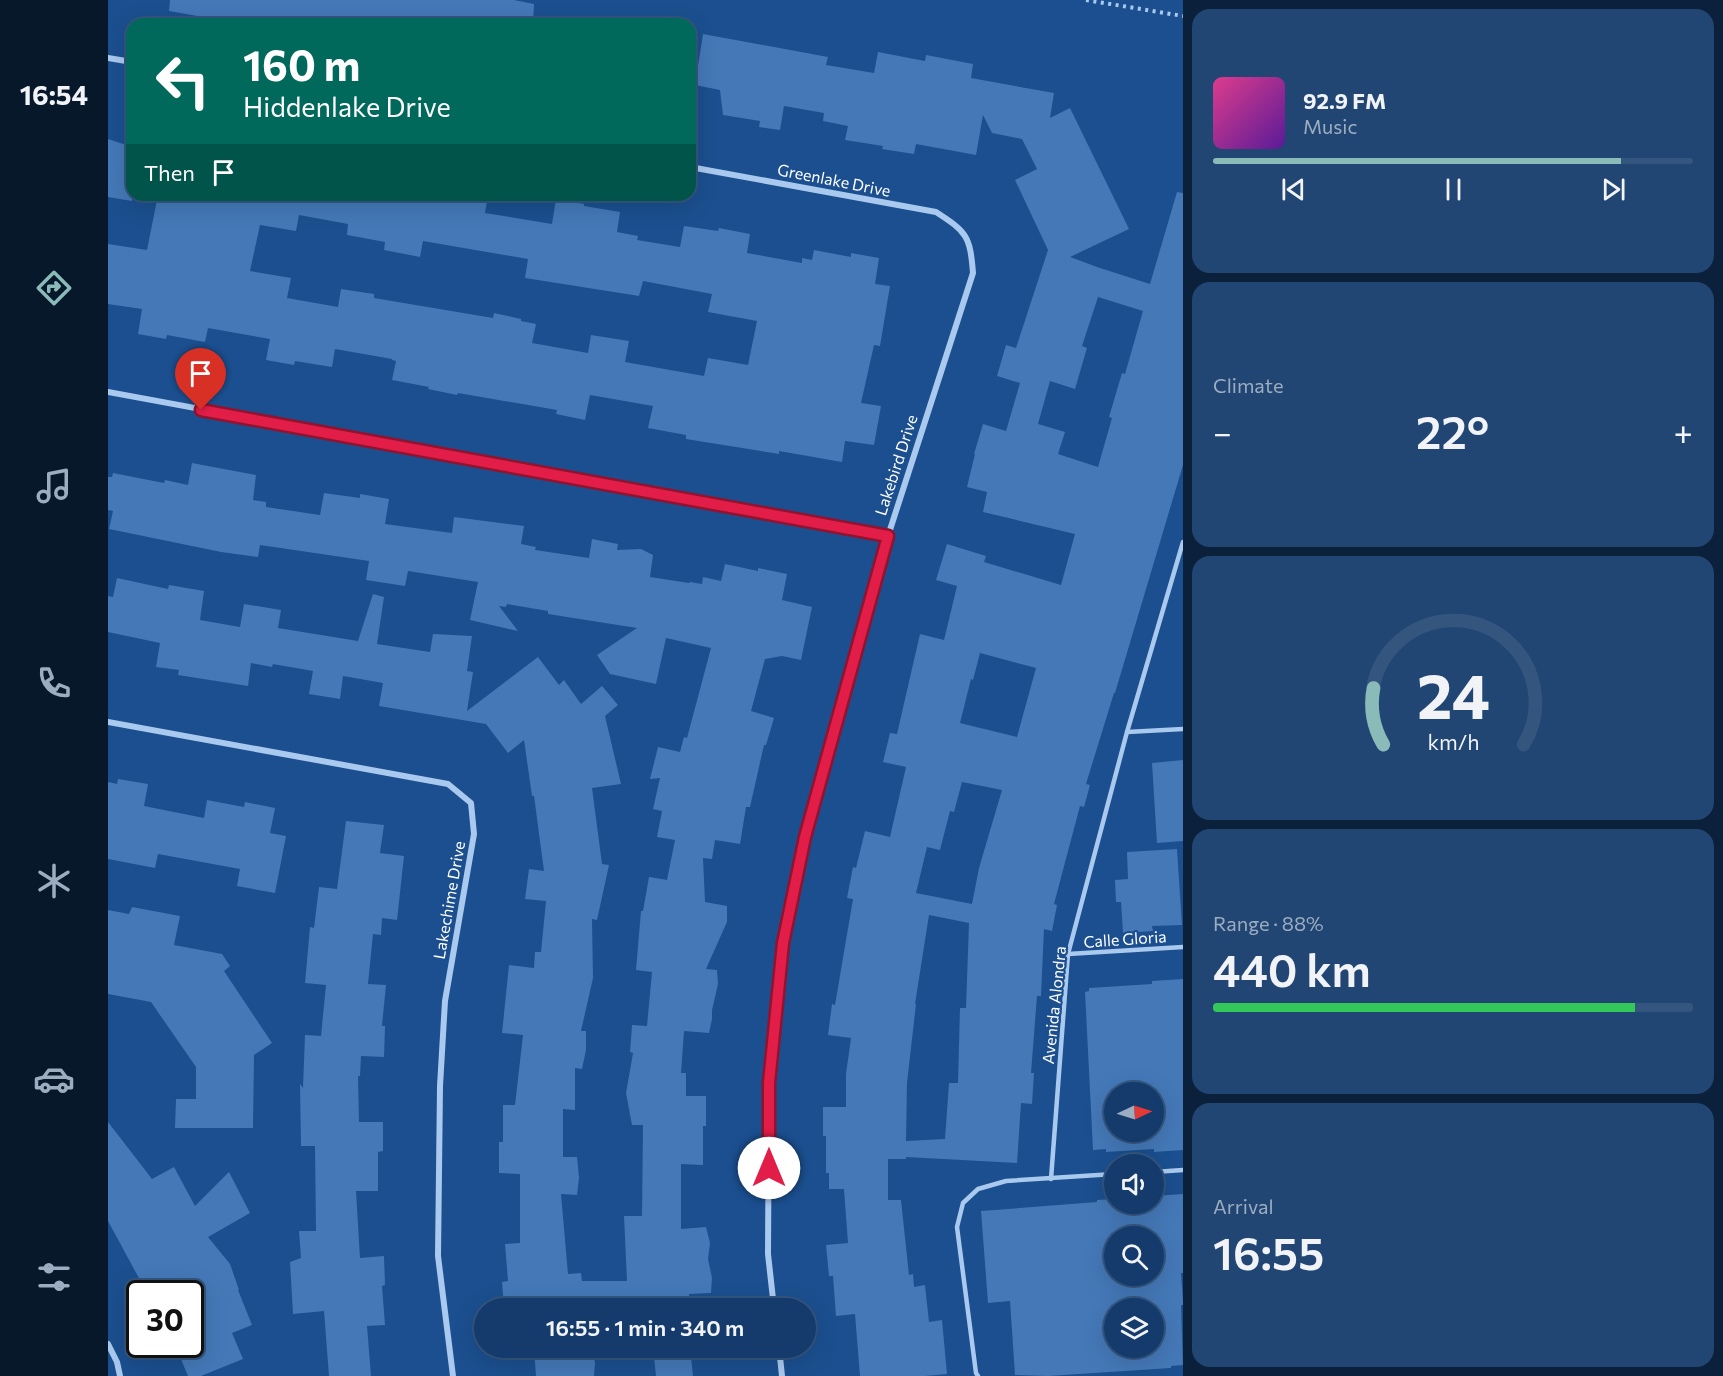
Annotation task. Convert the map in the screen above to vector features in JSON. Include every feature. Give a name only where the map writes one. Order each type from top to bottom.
[{"type":"street","points":[[108,58],[126,61]]},
{"type":"street","name":"Greenlake Drive","points":[[696,168],[936,212],[957,226],[966,237]]},
{"type":"street","name":"Lakebird Drive","points":[[773,1298],[768,1254],[769,1083],[783,943],[805,837],[888,536],[973,273],[971,248],[966,237]]},
{"type":"street","points":[[108,392],[888,536]]},
{"type":"street","name":"Lakechime Drive","points":[[108,722],[448,784],[471,803],[474,834],[445,1001],[440,1086],[438,1256],[453,1376]]},
{"type":"street","points":[[108,1344],[117,1362],[120,1376]]},
{"type":"street","points":[[780,1358],[782,1376]]},
{"type":"lane","name":"Avenida Alondra","points":[[1051,1179],[1068,954],[1127,732],[1183,542]]},
{"type":"lane","points":[[1127,732],[1183,729]]},
{"type":"lane","name":"Calle Gloria","points":[[1068,954],[1183,947]]},
{"type":"lane","points":[[1164,1171],[1183,1170]]},
{"type":"lane","points":[[978,1376],[957,1227],[963,1203],[978,1189],[1006,1181],[1104,1175]]},
{"type":"path","points":[[1086,0],[1183,16]]},
{"type":"building","points":[[170,0],[514,0],[534,4],[533,18],[209,18],[169,11]]},
{"type":"building","points":[[703,34],[828,57],[826,65],[874,73],[878,52],[925,61],[926,55],[973,64],[971,78],[1054,93],[1050,118],[1070,108],[1129,229],[1070,257],[1150,284],[1177,192],[1183,193],[1183,465],[1086,784],[1090,785],[1084,807],[1080,806],[1054,904],[1057,905],[1052,931],[1044,929],[1041,996],[1037,996],[1031,1073],[1034,1073],[1032,1104],[1021,1103],[1017,1163],[906,1157],[906,1159],[888,1159],[888,1200],[901,1200],[909,1275],[913,1274],[914,1287],[925,1285],[929,1322],[942,1320],[947,1374],[860,1376],[855,1314],[836,1316],[833,1276],[829,1276],[826,1245],[848,1243],[844,1189],[829,1189],[829,1173],[826,1173],[823,1107],[846,1107],[846,1074],[851,1038],[828,1035],[853,899],[847,898],[853,867],[856,868],[865,831],[890,837],[906,767],[883,762],[890,733],[897,734],[920,634],[944,640],[957,586],[936,580],[947,544],[986,556],[984,562],[1061,585],[1075,534],[983,512],[987,492],[967,487],[983,424],[1006,431],[1020,383],[997,376],[1006,345],[1016,348],[1048,250],[1015,180],[1037,169],[1022,139],[992,133],[983,115],[976,155],[916,144],[914,154],[845,140],[848,126],[823,121],[824,113],[784,106],[780,130],[759,127],[760,121],[723,115],[720,90],[696,85]],"holes":[[[1098,297],[1143,311],[1125,374],[1122,373],[1109,417],[1112,418],[1098,467],[1058,454],[1065,432],[1038,424],[1050,381],[1075,389],[1087,348],[1082,346]],[[980,653],[1036,668],[1017,737],[960,723]],[[962,782],[1002,790],[979,868],[972,904],[916,893],[927,847],[940,850],[950,811],[954,812]],[[929,915],[969,923],[966,1008],[960,1008],[958,1083],[949,1083],[945,1139],[906,1141],[907,1083],[915,1004]]]},
{"type":"building","points":[[108,139],[126,145],[126,200],[108,197]]},
{"type":"building","points":[[157,201],[487,201],[485,213],[552,224],[556,201],[567,201],[620,212],[617,232],[638,236],[637,240],[680,247],[684,226],[718,231],[719,228],[750,234],[747,253],[802,263],[802,258],[812,260],[814,250],[851,257],[851,253],[879,258],[875,284],[890,286],[880,346],[874,345],[861,403],[881,406],[874,445],[845,441],[842,462],[779,451],[779,454],[686,439],[686,435],[648,428],[653,406],[590,395],[585,420],[556,414],[557,410],[458,393],[457,395],[392,380],[396,361],[392,359],[335,349],[332,367],[295,361],[294,365],[266,360],[270,339],[208,328],[205,342],[167,335],[166,339],[138,334],[142,309],[108,304],[108,244],[147,250]],"holes":[[[299,215],[348,224],[347,235],[385,242],[384,250],[420,257],[423,241],[528,259],[525,278],[639,296],[643,281],[712,294],[708,312],[757,321],[748,365],[708,358],[704,376],[625,362],[629,341],[591,335],[588,353],[532,343],[536,324],[494,313],[493,318],[374,298],[374,294],[341,289],[338,307],[287,298],[291,278],[250,271],[260,225],[296,231]]]},
{"type":"building","points":[[192,463],[256,475],[253,500],[266,502],[266,507],[320,515],[324,493],[360,498],[360,494],[389,499],[385,524],[452,533],[454,517],[524,526],[521,544],[536,547],[535,550],[589,558],[592,539],[618,544],[617,550],[641,549],[653,555],[650,577],[689,583],[702,584],[703,577],[721,581],[725,564],[758,571],[758,568],[787,574],[782,600],[812,607],[801,660],[782,656],[765,659],[751,711],[774,718],[766,745],[764,745],[750,807],[746,807],[740,844],[715,840],[712,859],[703,858],[705,902],[727,906],[727,922],[706,969],[717,970],[718,984],[709,1033],[684,1031],[681,1073],[686,1073],[686,1096],[706,1096],[706,1126],[703,1126],[703,1165],[681,1164],[681,1229],[706,1227],[710,1243],[708,1259],[712,1278],[711,1293],[689,1294],[689,1298],[503,1298],[502,1282],[508,1281],[505,1244],[520,1243],[520,1174],[499,1173],[499,1142],[503,1142],[503,1105],[515,1105],[523,1035],[502,1033],[509,965],[534,968],[535,952],[541,952],[546,901],[525,899],[529,869],[544,871],[524,740],[508,753],[486,724],[379,706],[383,683],[343,676],[340,699],[309,694],[313,671],[273,664],[272,667],[251,663],[248,686],[178,675],[179,670],[156,667],[160,643],[108,632],[108,596],[113,597],[117,578],[168,589],[169,585],[204,591],[200,620],[240,627],[244,604],[281,610],[278,628],[358,641],[373,594],[384,597],[377,644],[430,652],[433,634],[472,636],[467,671],[473,672],[467,711],[538,657],[559,685],[564,680],[581,704],[602,686],[618,705],[605,716],[621,784],[592,788],[602,864],[609,865],[597,920],[592,919],[593,978],[581,1031],[586,1031],[586,1050],[582,1069],[575,1068],[575,1110],[563,1109],[563,1157],[577,1157],[579,1178],[577,1195],[561,1194],[568,1274],[581,1273],[582,1281],[627,1281],[624,1216],[642,1216],[643,1125],[632,1125],[626,1093],[633,1053],[630,1052],[632,1025],[647,1026],[652,972],[636,970],[641,911],[643,911],[649,877],[667,880],[675,840],[657,837],[662,811],[653,809],[660,778],[650,779],[658,747],[680,752],[684,737],[687,738],[711,648],[666,638],[656,684],[610,674],[597,655],[637,628],[548,614],[548,611],[507,604],[506,607],[499,606],[518,631],[470,620],[478,582],[408,571],[405,586],[366,580],[369,561],[260,545],[258,557],[221,552],[109,529],[113,511],[108,510],[108,477],[112,477],[113,473],[164,483],[165,480],[188,485]]},
{"type":"building","points":[[1183,760],[1183,841],[1157,843],[1152,763]]},
{"type":"building","points":[[118,779],[148,784],[144,806],[204,818],[207,800],[244,807],[245,802],[275,808],[270,833],[286,836],[275,893],[237,886],[240,869],[158,854],[155,868],[108,859],[108,782],[117,784]]},
{"type":"building","points":[[346,821],[384,825],[380,853],[404,856],[397,920],[382,918],[381,935],[373,934],[368,984],[386,985],[382,1026],[385,1026],[384,1057],[361,1056],[360,1076],[358,1076],[359,1122],[383,1122],[383,1151],[378,1152],[378,1191],[356,1191],[360,1258],[384,1256],[385,1285],[382,1286],[385,1325],[367,1326],[371,1376],[329,1376],[324,1311],[293,1314],[290,1262],[301,1258],[299,1231],[316,1231],[315,1146],[301,1146],[300,1084],[303,1088],[305,1035],[321,1036],[326,985],[305,983],[310,927],[314,928],[319,887],[337,889]]},
{"type":"building","points":[[1177,849],[1182,925],[1152,926],[1153,931],[1123,933],[1121,902],[1116,902],[1115,880],[1128,879],[1127,852]]},
{"type":"building","points":[[132,907],[180,916],[174,945],[222,954],[230,966],[224,971],[272,1043],[254,1055],[253,1128],[175,1128],[176,1099],[196,1099],[196,1067],[151,1002],[108,994],[108,910],[129,914]]},
{"type":"building","points":[[1183,979],[1183,1150],[1106,1152],[1106,1149],[1093,1150],[1085,992],[1089,991],[1089,988],[1152,984],[1152,981]]},
{"type":"building","points":[[108,1122],[152,1179],[174,1167],[195,1206],[229,1172],[250,1213],[208,1237],[230,1264],[252,1325],[232,1333],[243,1359],[201,1376],[188,1376],[181,1358],[204,1358],[204,1280],[140,1280],[108,1221]]},
{"type":"building","points":[[1183,1194],[1183,1273],[1181,1273],[1183,1305],[1181,1305],[1183,1365],[1171,1366],[1171,1368],[1048,1376],[1015,1375],[1010,1301],[988,1303],[981,1211],[1097,1202],[1097,1200],[1104,1200],[1104,1214],[1164,1214],[1164,1195]]},
{"type":"building","points":[[535,1358],[594,1358],[594,1376],[536,1376]]},
{"type":"building","points":[[654,1358],[691,1358],[693,1376],[656,1376]]},
{"type":"route","points":[[201,410],[888,536],[805,837],[783,943],[769,1083],[769,1168]]}]
